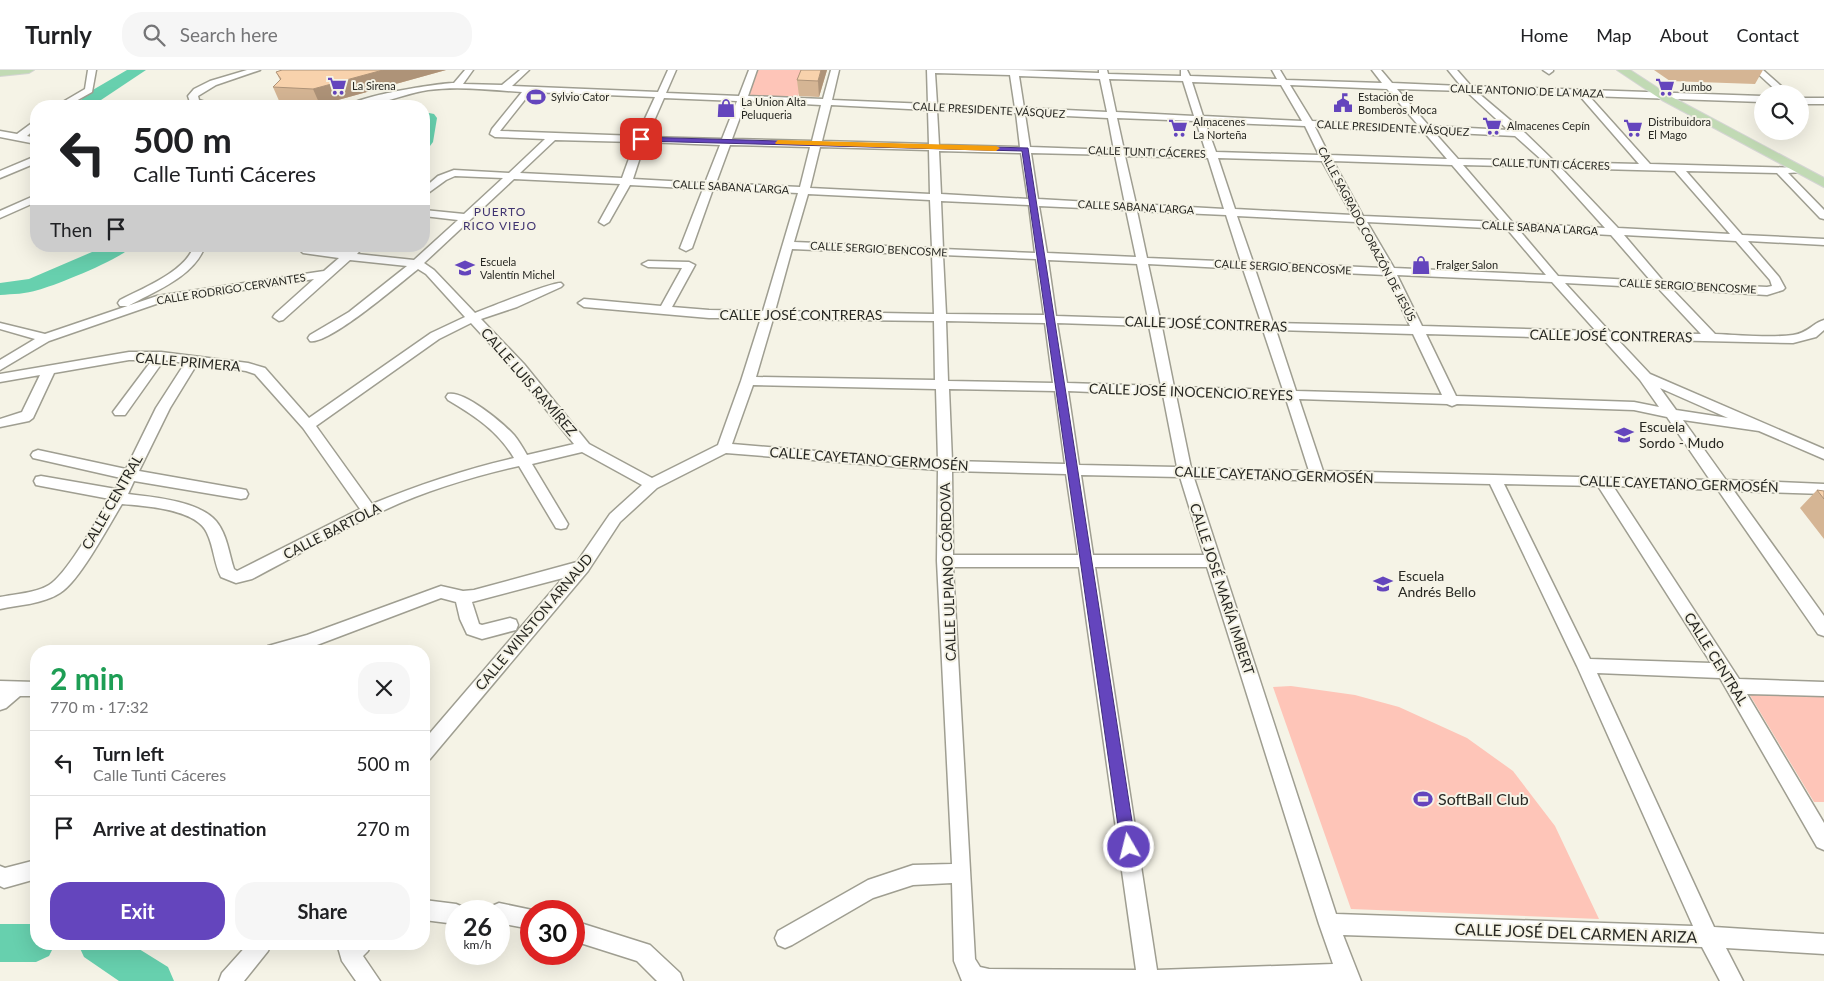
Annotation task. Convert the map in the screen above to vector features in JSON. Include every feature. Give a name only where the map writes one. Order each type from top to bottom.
[{"type":"main road","points":[[0,73],[29,70]]},
{"type":"main road","points":[[1622,70],[1660,95],[1824,183]]},
{"type":"street","points":[[71,100],[89,90],[92,70]]},
{"type":"street","points":[[194,100],[193,96],[195,92],[206,86],[256,70]]},
{"type":"street","points":[[457,86],[470,70]]},
{"type":"street","points":[[504,88],[524,70]]},
{"type":"street","points":[[604,222],[626,182],[641,139],[672,70]]},
{"type":"street","points":[[686,248],[753,70]]},
{"type":"street","points":[[724,448],[748,381],[768,315],[787,244],[804,191],[834,70]]},
{"type":"street","name":"CALLE ANTONIO DE LA MAZA","points":[[931,70],[1185,75],[1282,82],[1470,90],[1754,99]]},
{"type":"street","name":"CALLE ULPIANO CÓRDOVA","points":[[931,70],[945,466],[945,561],[965,961],[973,979]]},
{"type":"street","name":"CALLE SAGRADO CORAZÓN DE JESÚS","points":[[1276,70],[1390,272],[1452,402]]},
{"type":"street","points":[[1376,70],[1555,279],[1645,376],[1824,629]]},
{"type":"street","points":[[1452,70],[1470,90],[1520,133],[1552,164],[1661,285],[1712,338]]},
{"type":"street","points":[[1758,70],[1776,85]]},
{"type":"street","points":[[1014,71],[1148,981]]},
{"type":"street","name":"CALLE JOSÉ MARÍA IMBERT","points":[[1104,73],[1185,472],[1329,924],[1349,978]]},
{"type":"street","points":[[1185,75],[1318,476]]},
{"type":"street","name":"CALLE PRESIDENTE VÁSQUEZ","points":[[375,100],[435,85],[1520,133]]},
{"type":"street","name":"CALLE TUNTI CÁCERES","points":[[529,89],[495,131],[495,134],[1798,170]]},
{"type":"street","points":[[1582,93],[1647,167]]},
{"type":"street","points":[[1809,101],[1824,101]]},
{"type":"street","points":[[19,138],[30,128]]},
{"type":"street","points":[[0,134],[30,140]]},
{"type":"street","points":[[314,338],[353,315],[417,264],[553,137]]},
{"type":"street","points":[[0,175],[30,162]]},
{"type":"street","points":[[1678,168],[1740,237]]},
{"type":"street","points":[[1780,170],[1824,216]]},
{"type":"street","name":"CALLE SABANA LARGA","points":[[430,188],[447,175],[454,173],[1824,242]]},
{"type":"street","points":[[0,215],[30,201]]},
{"type":"street","points":[[430,213],[467,218]]},
{"type":"street","name":"CALLE SERGIO BENCOSME","points":[[787,244],[1555,279],[1767,291],[1779,288],[1776,279],[1740,237]]},
{"type":"street","points":[[81,326],[155,287],[192,262],[199,252]]},
{"type":"street","points":[[320,252],[417,264]]},
{"type":"street","points":[[279,316],[352,252]]},
{"type":"street","name":"CALLE LUIS RAMÍREZ","points":[[417,264],[430,272],[519,367],[584,447],[652,484]]},
{"type":"street","points":[[648,264],[688,265],[664,311]]},
{"type":"street","name":"CALLE RODRIGO CERVANTES","points":[[0,366],[45,338],[157,300],[327,274]]},
{"type":"street","points":[[308,425],[435,336],[472,318],[513,304],[557,285]]},
{"type":"street","name":"CALLE JOSÉ CONTRERAS","points":[[584,303],[709,314],[939,316],[1712,338],[1793,339],[1812,334],[1824,324]]},
{"type":"street","points":[[3,326],[45,338]]},
{"type":"street","name":"CALLE PRIMERA","points":[[0,378],[129,356],[161,356],[192,362],[248,367],[260,371],[308,425],[369,511]]},
{"type":"street","points":[[120,412],[161,356]]},
{"type":"street","name":"CALLE CENTRAL","points":[[0,603],[40,595],[56,589],[68,578],[119,496],[163,408],[192,362]]},
{"type":"street","points":[[0,423],[24,418],[28,415],[49,370]]},
{"type":"street","points":[[1645,376],[1824,454]]},
{"type":"street","name":"CALLE JOSÉ INOCENCIO REYES","points":[[748,381],[1061,388],[1452,402],[1634,406],[1672,414],[1759,427]]},
{"type":"street","points":[[453,396],[485,416],[510,439],[561,524]]},
{"type":"street","name":"CALLE JOSÉ INOCENCIO REYES","points":[[1634,406],[1660,399],[1697,399]]},
{"type":"street","name":"CALLE BARTOLA","points":[[119,496],[177,508],[199,516],[211,525],[226,573],[236,577],[246,575],[369,511],[408,494],[495,467],[584,447]]},
{"type":"street","name":"CALLE CAYETANO GERMOSÉN","points":[[724,448],[945,466],[1602,481],[1824,489]]},
{"type":"street","name":"CALLE WINSTON ARNAUD","points":[[430,746],[582,567],[615,518],[652,484],[724,448]]},
{"type":"street","points":[[38,455],[241,494]]},
{"type":"street","points":[[1496,480],[1585,666],[1708,937],[1732,981]]},
{"type":"street","points":[[41,481],[119,496]]},
{"type":"street","name":"CALLE CENTRAL","points":[[1602,481],[1725,671],[1824,841]]},
{"type":"street","points":[[945,561],[1213,561]]},
{"type":"street","points":[[295,645],[441,592],[463,597],[474,596],[582,567]]},
{"type":"street","points":[[463,597],[468,619],[473,628],[482,632],[510,625]]},
{"type":"street","points":[[1585,666],[1725,671]]},
{"type":"street","points":[[1734,686],[1824,688]]},
{"type":"street","points":[[0,703],[8,688],[30,690]]},
{"type":"street","points":[[0,876],[4,878],[30,872]]},
{"type":"street","points":[[785,938],[868,890],[913,875],[962,873]]},
{"type":"street","points":[[430,911],[445,913]]},
{"type":"street","name":"CALLE JOSÉ DEL CARMEN ARIZA","points":[[1329,924],[1708,937],[1824,944]]},
{"type":"street","points":[[585,934],[642,952],[672,981]]},
{"type":"street","points":[[230,981],[255,950]]},
{"type":"street","points":[[354,950],[369,981]]},
{"type":"street","points":[[973,979],[1148,981],[1349,978]]},
{"type":"shaded area","points":[[757,70],[807,70],[797,99],[746,97]]},
{"type":"shaded area","name":"SoftBall Club","points":[[1291,686],[1355,695],[1399,707],[1467,738],[1513,771],[1555,826],[1599,919],[1351,909],[1273,687]]},
{"type":"shaded area","points":[[1748,692],[1824,693],[1824,802],[1814,802]]},
{"type":"building","points":[[282,70],[383,70],[313,89],[273,87],[281,79],[276,72]]},
{"type":"building","points":[[801,70],[821,70],[818,81],[797,80]]},
{"type":"building","points":[[1817,490],[1824,491],[1824,499]]},
{"type":"waterway","points":[[90,100],[138,70]]},
{"type":"waterway","points":[[0,289],[33,285],[110,252]]},
{"type":"waterway","points":[[0,943],[30,943]]},
{"type":"waterway","points":[[106,950],[154,981]]},
{"type":"slow traffic","points":[[778,143],[996,148]]},
{"type":"place","name":"La Sirena","points":[[337,86]]},
{"type":"place","name":"Jumbo","points":[[1665,87]]},
{"type":"place","name":"Sylvio Cator","points":[[536,97]]},
{"type":"place","name":"Estación de Bomberos Moca","points":[[1343,103]]},
{"type":"place","name":"La Union Alta Peluqueria","points":[[726,108]]},
{"type":"place","name":"Almacenes Cepín","points":[[1492,126]]},
{"type":"place","name":"Almacenes La Norteña","points":[[1178,128]]},
{"type":"place","name":"Distribuidora El Mago","points":[[1633,128]]},
{"type":"place","name":"Fralger Salon","points":[[1421,265]]},
{"type":"place","name":"Escuela Valentín Michel","points":[[465,268]]},
{"type":"place","name":"Escuela Sordo - Mudo","points":[[1624,435]]},
{"type":"place","name":"Escuela Andrés Bello","points":[[1383,584]]},
{"type":"place","name":"SoftBall Club","points":[[1423,799]]},
{"type":"district","name":"PUERTO RICO VIEJO","points":[[500,219]]},
{"type":"route","points":[[641,139],[1025,149],[1129,847]]}]
